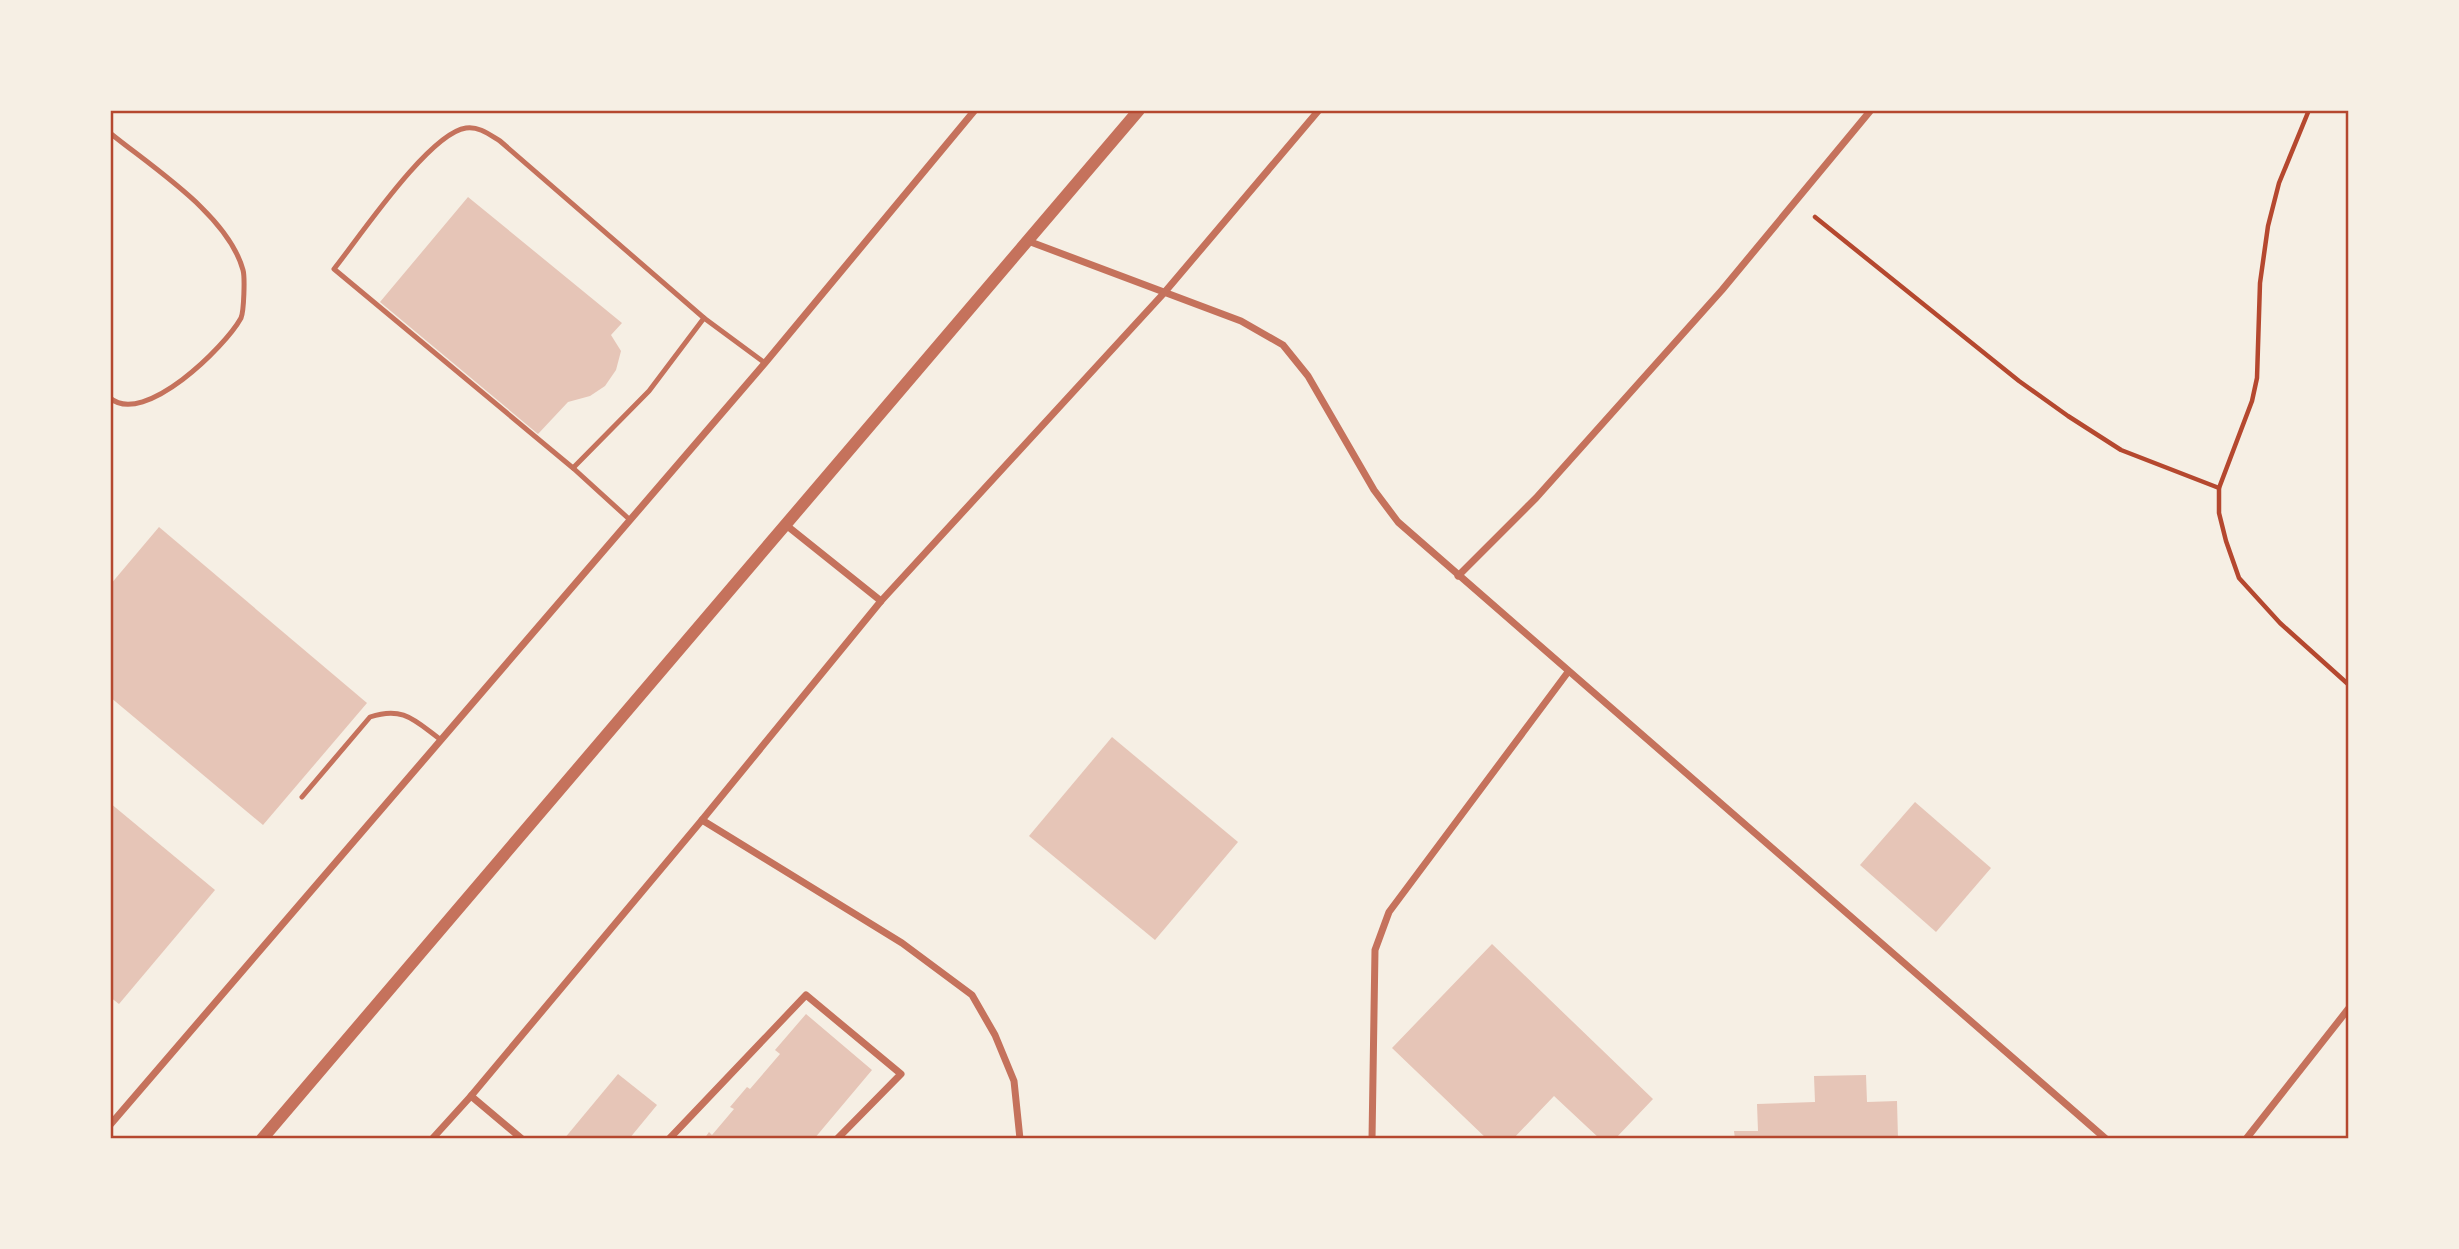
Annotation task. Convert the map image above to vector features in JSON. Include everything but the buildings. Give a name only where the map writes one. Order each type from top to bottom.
[{"type":"street","points":[[110,1125],[765,363],[975,110]]},
{"type":"street","points":[[262,1139],[1139,110]]},
{"type":"street","points":[[432,1139],[702,820],[881,601],[1164,293],[1319,110]]},
{"type":"street","points":[[1458,576],[1536,498],[1713,301],[1871,110]]},
{"type":"street","points":[[1028,241],[1241,321],[1283,345],[1308,376],[1374,490],[1398,522],[2106,1139]]},
{"type":"street","points":[[786,524],[881,601]]},
{"type":"street","points":[[1372,1139],[1375,950],[1389,912],[1568,672]]},
{"type":"street","points":[[702,820],[902,943],[972,995],[995,1035],[1014,1081],[1020,1139]]},
{"type":"street","points":[[669,1139],[806,995],[901,1074],[837,1139]]},
{"type":"street","points":[[2246,1139],[2349,1008]]},
{"type":"street","points":[[471,1096],[523,1139]]},
{"type":"lane","points":[[629,519],[573,468],[334,269],[422,157],[445,138],[465,128],[484,131],[500,141],[704,318],[765,363]]},
{"type":"lane","points":[[110,133],[196,203],[229,239],[243,272],[242,316],[214,352],[169,389],[144,402],[123,405],[110,398]]},
{"type":"lane","points":[[573,468],[649,391],[704,318]]},
{"type":"lane","points":[[302,797],[370,716],[385,712],[404,713],[440,739]]},
{"type":"path","points":[[2309,110],[2279,183],[2268,226],[2260,284],[2257,378],[2252,401],[2219,488],[2219,513],[2239,579],[2280,623],[2349,685]]},
{"type":"path","points":[[1796,201],[2019,381],[2068,416],[2121,450],[2219,488]]}]
